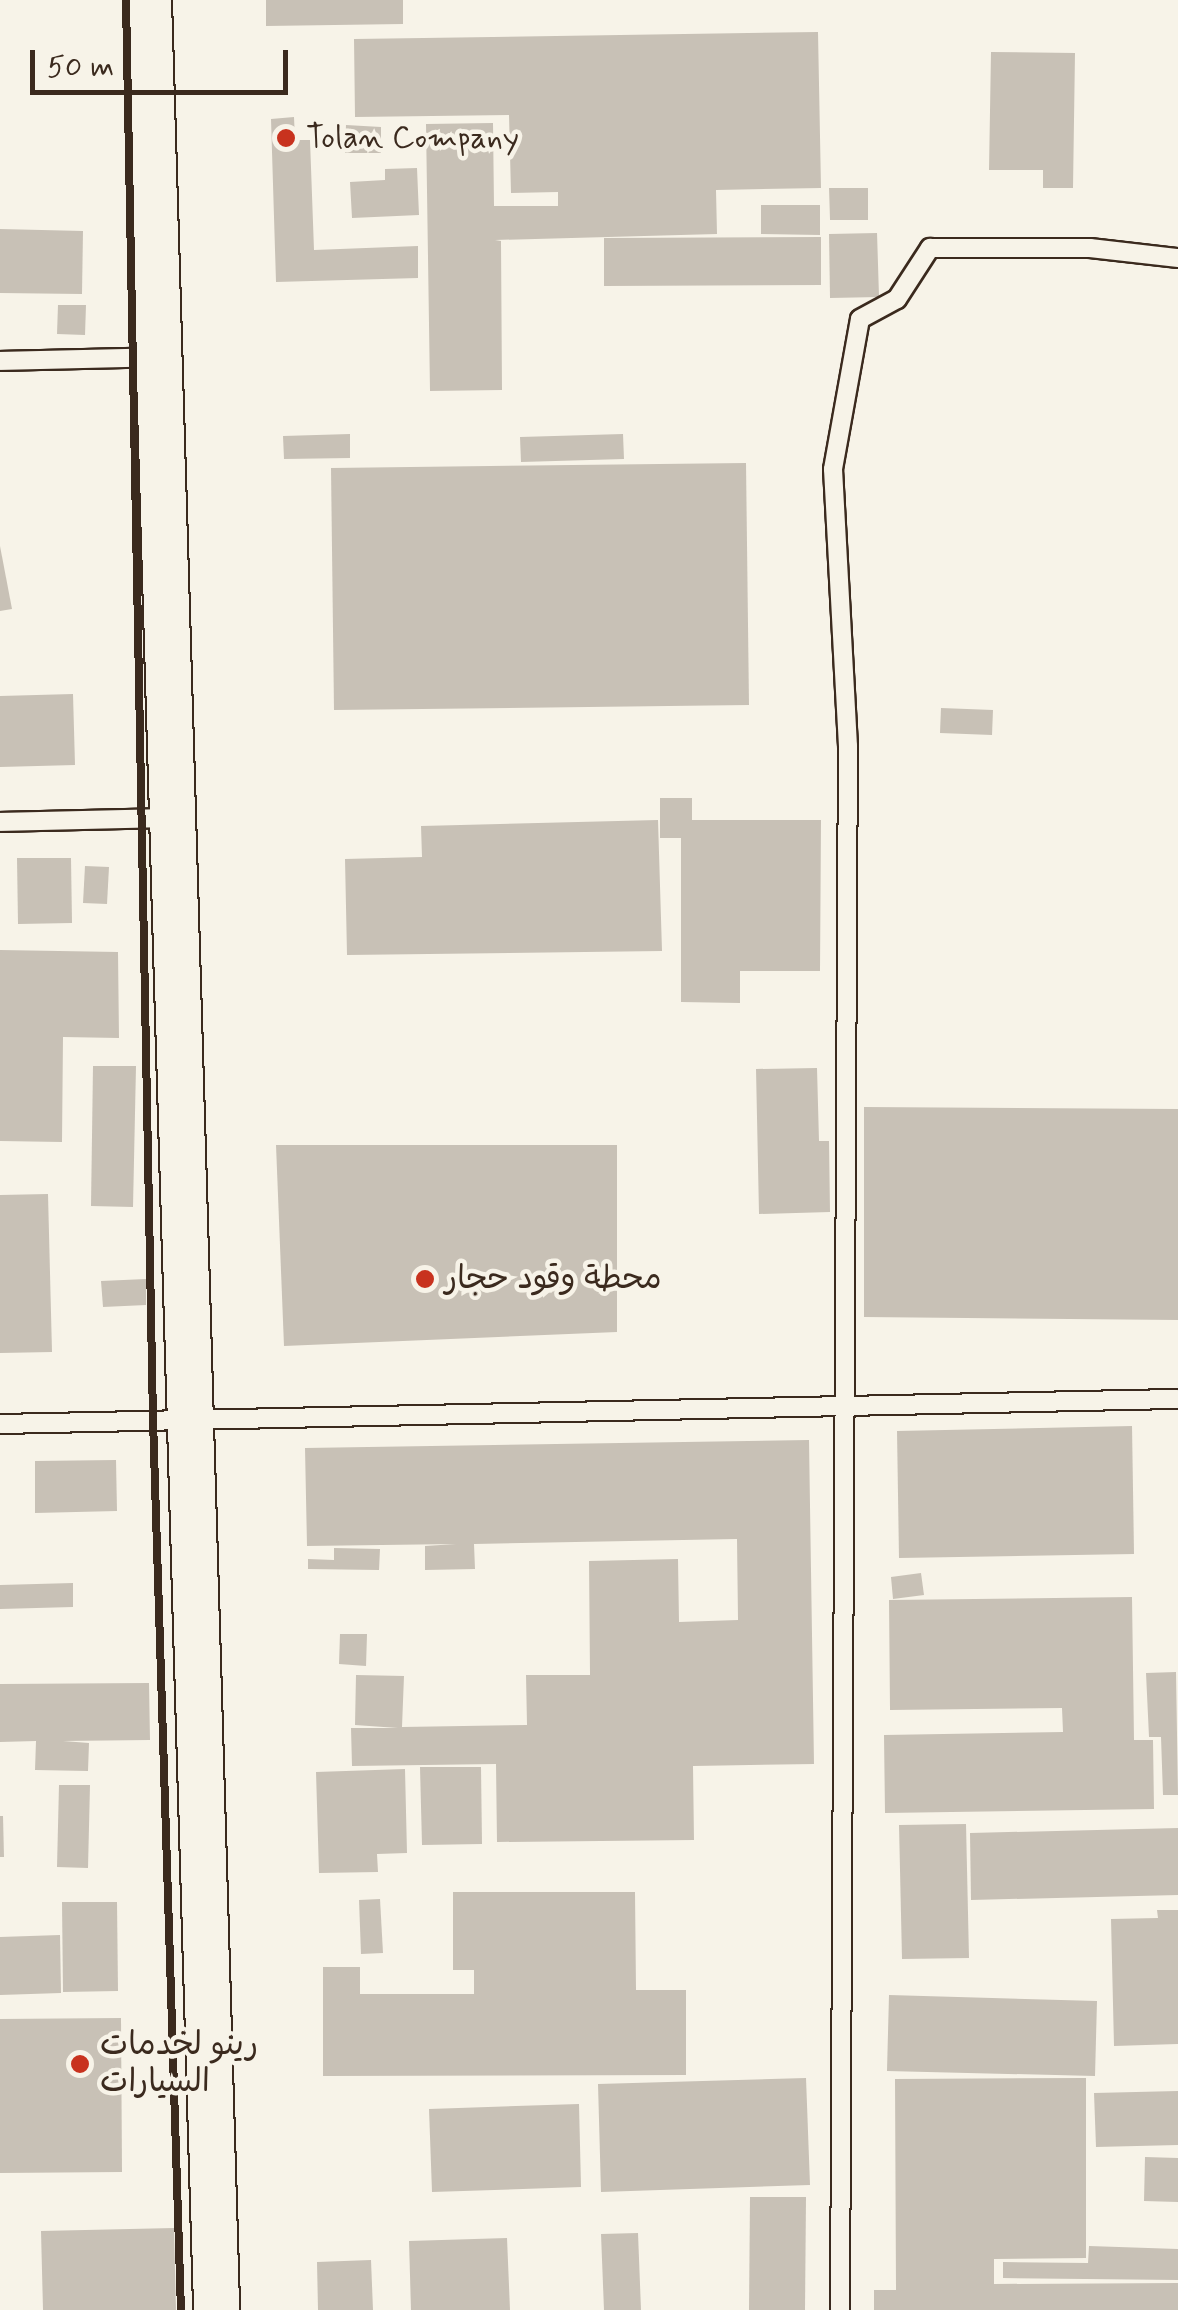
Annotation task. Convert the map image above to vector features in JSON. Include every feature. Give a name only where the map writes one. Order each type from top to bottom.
[{"type":"street","points":[[148,0],[216,2310]]},
{"type":"lane","points":[[840,2310],[841,1406],[848,746],[834,469],[860,319],[897,300],[930,248],[1090,248],[1178,258]]},
{"type":"lane","points":[[0,360],[160,357]]},
{"type":"lane","points":[[0,822],[175,819]]},
{"type":"lane","points":[[0,1424],[1178,1399]]},
{"type":"building","points":[[266,0],[403,0],[403,24],[266,26]]},
{"type":"building","points":[[818,32],[821,188],[716,190],[717,234],[495,240],[501,241],[502,390],[430,391],[426,124],[493,123],[494,206],[558,206],[558,192],[511,193],[509,115],[355,117],[354,39]]},
{"type":"building","points":[[991,52],[1075,53],[1073,188],[1043,188],[1043,170],[989,170]]},
{"type":"building","points":[[294,117],[295,140],[310,140],[314,250],[418,246],[418,278],[276,282],[271,119]]},
{"type":"building","points":[[346,125],[381,127],[381,153],[345,153]]},
{"type":"building","points":[[417,168],[419,215],[352,218],[350,182],[385,180],[385,169]]},
{"type":"building","points":[[829,188],[868,188],[868,220],[830,220]]},
{"type":"building","points":[[761,205],[820,205],[820,235],[761,234]]},
{"type":"building","points":[[0,229],[83,231],[82,294],[0,293]]},
{"type":"building","points":[[877,233],[879,297],[830,298],[829,234]]},
{"type":"building","points":[[821,237],[821,285],[604,286],[604,238]]},
{"type":"building","points":[[58,305],[86,305],[85,335],[57,334]]},
{"type":"building","points":[[350,434],[350,458],[284,459],[283,436]]},
{"type":"building","points":[[623,434],[624,459],[521,462],[520,437]]},
{"type":"building","points":[[746,463],[749,705],[334,710],[331,468]]},
{"type":"building","points":[[0,546],[12,609],[0,611]]},
{"type":"building","points":[[73,694],[75,765],[0,767],[0,696]]},
{"type":"building","points":[[941,708],[993,710],[992,735],[940,733]]},
{"type":"building","points":[[660,798],[692,798],[692,820],[821,820],[820,971],[740,971],[740,1003],[681,1002],[681,838],[660,838]]},
{"type":"building","points":[[658,820],[662,951],[347,955],[345,859],[422,857],[421,826]]},
{"type":"building","points":[[17,858],[71,858],[72,923],[18,924]]},
{"type":"building","points":[[85,866],[109,867],[107,904],[83,903]]},
{"type":"building","points":[[0,950],[118,952],[119,1038],[63,1037],[62,1142],[0,1141]]},
{"type":"building","points":[[93,1066],[136,1066],[133,1207],[91,1206]]},
{"type":"building","points":[[817,1068],[819,1141],[829,1141],[830,1212],[759,1214],[756,1069]]},
{"type":"building","points":[[864,1107],[1178,1109],[1178,1320],[864,1317]]},
{"type":"building","points":[[276,1145],[617,1145],[617,1332],[284,1346]]},
{"type":"building","points":[[48,1194],[52,1352],[0,1353],[0,1195]]},
{"type":"building","points":[[146,1279],[146,1305],[103,1307],[101,1281]]},
{"type":"building","points":[[1132,1426],[1134,1554],[899,1558],[897,1431]]},
{"type":"building","points":[[809,1440],[814,1764],[693,1766],[694,1840],[497,1842],[496,1764],[352,1766],[351,1728],[398,1728],[355,1725],[356,1675],[404,1676],[402,1727],[527,1725],[526,1675],[590,1675],[589,1561],[678,1559],[679,1622],[738,1620],[737,1539],[474,1544],[475,1569],[425,1570],[425,1546],[456,1544],[307,1546],[305,1448]]},
{"type":"building","points":[[116,1460],[117,1511],[35,1513],[35,1461]]},
{"type":"building","points":[[334,1548],[380,1549],[379,1570],[308,1569],[308,1559],[334,1560]]},
{"type":"building","points":[[921,1573],[924,1595],[893,1599],[891,1577]]},
{"type":"building","points":[[73,1583],[73,1607],[0,1609],[0,1585]]},
{"type":"building","points":[[1132,1597],[1134,1740],[1153,1740],[1154,1809],[885,1813],[884,1735],[1063,1732],[1062,1708],[890,1710],[889,1600]]},
{"type":"building","points":[[340,1634],[367,1634],[366,1666],[339,1664]]},
{"type":"building","points":[[1176,1672],[1178,1795],[1163,1795],[1161,1737],[1149,1737],[1146,1673]]},
{"type":"building","points":[[149,1683],[150,1740],[63,1741],[89,1743],[88,1771],[35,1770],[36,1741],[0,1742],[0,1684]]},
{"type":"building","points":[[420,1767],[481,1767],[482,1844],[422,1845]]},
{"type":"building","points":[[405,1769],[407,1853],[377,1854],[378,1872],[319,1873],[316,1772]]},
{"type":"building","points":[[59,1785],[90,1785],[88,1868],[57,1867]]},
{"type":"building","points":[[3,1816],[4,1857],[0,1857]]},
{"type":"building","points":[[966,1824],[969,1958],[902,1959],[899,1825]]},
{"type":"building","points":[[1178,1828],[1178,1895],[971,1900],[970,1833]]},
{"type":"building","points":[[453,1892],[635,1892],[636,1990],[686,1990],[686,2075],[323,2076],[323,1967],[360,1967],[360,1994],[474,1994],[474,1970],[453,1970]]},
{"type":"building","points":[[380,1899],[383,1953],[361,1954],[359,1900]]},
{"type":"building","points":[[62,1902],[117,1902],[118,1991],[63,1992]]},
{"type":"building","points":[[1157,1910],[1178,1910],[1178,2044],[1114,2046],[1111,1919],[1158,1918]]},
{"type":"building","points":[[60,1935],[61,1993],[0,1995],[0,1937]]},
{"type":"building","points":[[889,1995],[1097,2001],[1095,2076],[887,2071]]},
{"type":"building","points":[[121,2018],[122,2172],[0,2173],[0,2019]]},
{"type":"building","points":[[806,2078],[810,2185],[601,2192],[598,2084]]},
{"type":"building","points":[[1086,2078],[1086,2258],[994,2259],[994,2284],[1178,2283],[1178,2310],[874,2310],[874,2290],[896,2290],[895,2079]]},
{"type":"building","points":[[1178,2091],[1178,2145],[1096,2147],[1094,2093]]},
{"type":"building","points":[[579,2104],[581,2187],[432,2192],[429,2109]]},
{"type":"building","points":[[1145,2157],[1178,2158],[1178,2202],[1144,2201]]},
{"type":"building","points":[[750,2197],[806,2197],[805,2310],[749,2310]]},
{"type":"building","points":[[174,2228],[176,2310],[43,2310],[41,2231]]},
{"type":"building","points":[[638,2233],[641,2310],[604,2310],[601,2234]]},
{"type":"building","points":[[507,2238],[510,2310],[411,2310],[409,2241]]},
{"type":"building","points":[[1089,2246],[1178,2249],[1178,2280],[1003,2278],[1003,2262],[1088,2263]]},
{"type":"building","points":[[371,2260],[373,2310],[318,2310],[317,2262]]},
{"type":"railway","points":[[126,0],[153,1420],[181,2310]]},
{"type":"place","name":"Tolan Company","points":[[286,138]]},
{"type":"place","name":"محطة وقود حجار","points":[[425,1279]]},
{"type":"place","name":"رينو لخدمات السيارات","points":[[80,2064]]}]
